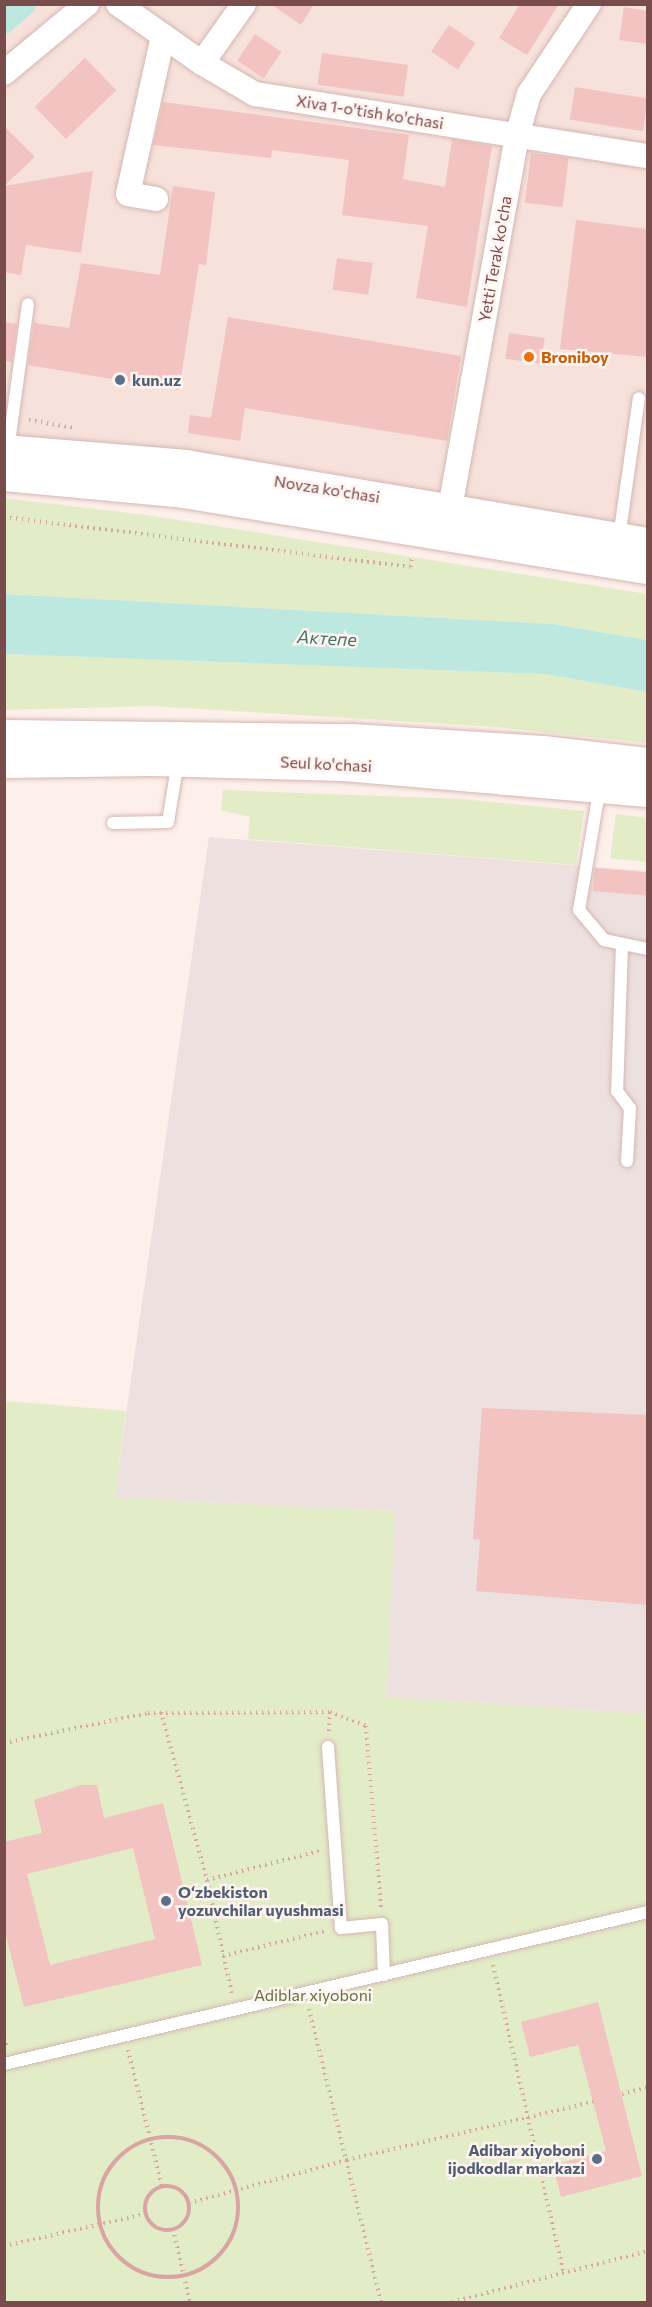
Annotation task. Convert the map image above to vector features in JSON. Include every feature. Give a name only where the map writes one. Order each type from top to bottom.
[{"type":"main road","name":"Novza ko'chasi","points":[[5,459],[183,490],[633,542]]},
{"type":"main road","name":"Novza ko'chasi","points":[[448,520],[648,567]]},
{"type":"main road","name":"Seul ko'chasi","points":[[4,736],[352,740],[542,752],[648,764]]},
{"type":"main road","name":"Seul ko'chasi","points":[[4,762],[178,760],[344,764],[600,784],[648,790]]},
{"type":"street","points":[[4,73],[87,4]]},
{"type":"street","name":"Xiva 1-o'tish ko'chasi","points":[[118,4],[202,63],[255,94],[648,156]]},
{"type":"street","points":[[202,63],[244,4]]},
{"type":"street","name":"Yetti Terak ko'cha","points":[[448,520],[517,136],[529,94],[589,4]]},
{"type":"street","points":[[156,199],[128,194],[163,36]]},
{"type":"lane","points":[[5,459],[28,304]]},
{"type":"lane","points":[[633,542],[639,399]]},
{"type":"lane","points":[[112,823],[168,822],[178,760]]},
{"type":"lane","points":[[600,784],[579,910],[604,940],[648,949]]},
{"type":"lane","points":[[622,944],[617,1091],[630,1108],[627,1161]]},
{"type":"lane","points":[[328,1747],[341,1928],[382,1924],[384,1975]]},
{"type":"lane","points":[[4,2064],[648,1912]]},
{"type":"path","points":[[4,517],[411,567],[413,551]]},
{"type":"path","points":[[160,1712],[207,1880],[236,2011]]},
{"type":"path","points":[[4,1743],[160,1712],[330,1712],[366,1726],[382,1924]]},
{"type":"path","points":[[207,1880],[334,1847]]},
{"type":"path","points":[[223,1956],[341,1928]]},
{"type":"path","points":[[489,1950],[564,2274]]},
{"type":"path","points":[[305,1994],[381,2302]]},
{"type":"path","points":[[125,2037],[162,2186]]},
{"type":"path","points":[[622,2094],[648,2087]]},
{"type":"path","points":[[189,2203],[347,2160],[593,2102]]},
{"type":"path","points":[[172,2137],[194,2142],[220,2161],[236,2190],[238,2212],[233,2234],[222,2253],[205,2267],[184,2276],[162,2278],[141,2273],[122,2261],[107,2244],[99,2224],[97,2202],[102,2181],[113,2162],[130,2147],[151,2139],[172,2137]]},
{"type":"path","points":[[162,2186],[182,2191],[189,2203],[184,2222],[173,2229],[153,2225],[145,2214],[146,2200],[162,2186]]},
{"type":"path","points":[[4,2246],[145,2214]]},
{"type":"path","points":[[173,2229],[190,2302]]},
{"type":"path","points":[[452,2302],[648,2251]]},
{"type":"shaded area","points":[[4,5],[647,5],[647,541],[5,451]]},
{"type":"shaded area","points":[[209,837],[647,871],[647,1714],[386,1697],[394,1511],[114,1498]]},
{"type":"green space","points":[[4,498],[146,515],[647,594],[647,640],[553,624],[5,594]]},
{"type":"green space","points":[[5,654],[545,674],[647,692],[647,743],[497,727],[151,706],[5,710]]},
{"type":"green space","points":[[223,790],[462,799],[584,811],[576,865],[248,839],[250,817],[221,810]]},
{"type":"green space","points":[[616,814],[647,818],[647,862],[610,858]]},
{"type":"green space","name":"Adiblar xiyoboni","points":[[4,1401],[126,1411],[114,1498],[395,1511],[386,1697],[647,1714],[647,2302],[5,2302]]},
{"type":"water","name":"Актепе","points":[[4,594],[553,624],[647,640],[647,692],[545,674],[5,654]]},
{"type":"building","points":[[271,4],[314,4],[301,25]]},
{"type":"building","points":[[520,4],[559,4],[527,55],[499,38]]},
{"type":"building","points":[[624,7],[648,11],[648,44],[619,40]]},
{"type":"building","points":[[449,25],[476,43],[458,69],[431,52]]},
{"type":"building","points":[[255,34],[282,52],[264,78],[237,61]]},
{"type":"building","points":[[322,53],[408,65],[404,97],[318,85]]},
{"type":"building","points":[[85,58],[116,90],[66,139],[35,107]]},
{"type":"building","points":[[575,87],[648,99],[643,131],[570,120]]},
{"type":"building","points":[[163,102],[409,135],[403,179],[445,187],[452,139],[492,146],[467,307],[416,298],[428,226],[342,215],[349,160],[272,150],[271,158],[153,145]]},
{"type":"building","points":[[4,126],[35,157],[4,186]]},
{"type":"building","points":[[531,153],[569,158],[563,207],[525,203]]},
{"type":"building","points":[[93,171],[81,253],[26,245],[21,275],[4,272],[4,186]]},
{"type":"building","points":[[173,186],[215,192],[206,265],[199,264],[179,390],[28,365],[34,323],[69,328],[81,263],[160,275]]},
{"type":"building","points":[[576,220],[648,229],[648,357],[560,349]]},
{"type":"building","points":[[337,258],[373,263],[368,295],[333,290]]},
{"type":"building","points":[[228,317],[461,356],[447,441],[245,408],[240,441],[188,433],[190,415],[211,418]]},
{"type":"building","points":[[4,322],[17,324],[12,362],[4,361]]},
{"type":"building","points":[[509,333],[545,338],[541,364],[505,359]]},
{"type":"building","points":[[595,868],[648,873],[646,896],[593,891]]},
{"type":"building","points":[[482,1408],[648,1415],[648,1605],[476,1591],[480,1540],[473,1539]]},
{"type":"building","name":"Oʻzbekiston yozuvchilar uyushmasi","points":[[81,1785],[97,1785],[104,1818],[163,1803],[202,1965],[24,2007],[4,1928],[4,1842],[42,1833],[34,1800]],"holes":[[[133,1848],[155,1939],[50,1965],[27,1874]]]},
{"type":"building","points":[[598,2002],[642,2176],[561,2197],[553,2165],[606,2151],[578,2045],[530,2057],[521,2022]]},
{"type":"waterway","points":[[4,23],[25,4]]},
{"type":"place","name":"Broniboy","points":[[529,357]]},
{"type":"place","name":"kun.uz","points":[[120,380]]},
{"type":"place","name":"Oʻzbekiston yozuvchilar uyushmasi","points":[[166,1901]]},
{"type":"place","name":"Adibar xiyoboni ijodkodlar markazi","points":[[597,2159]]}]
